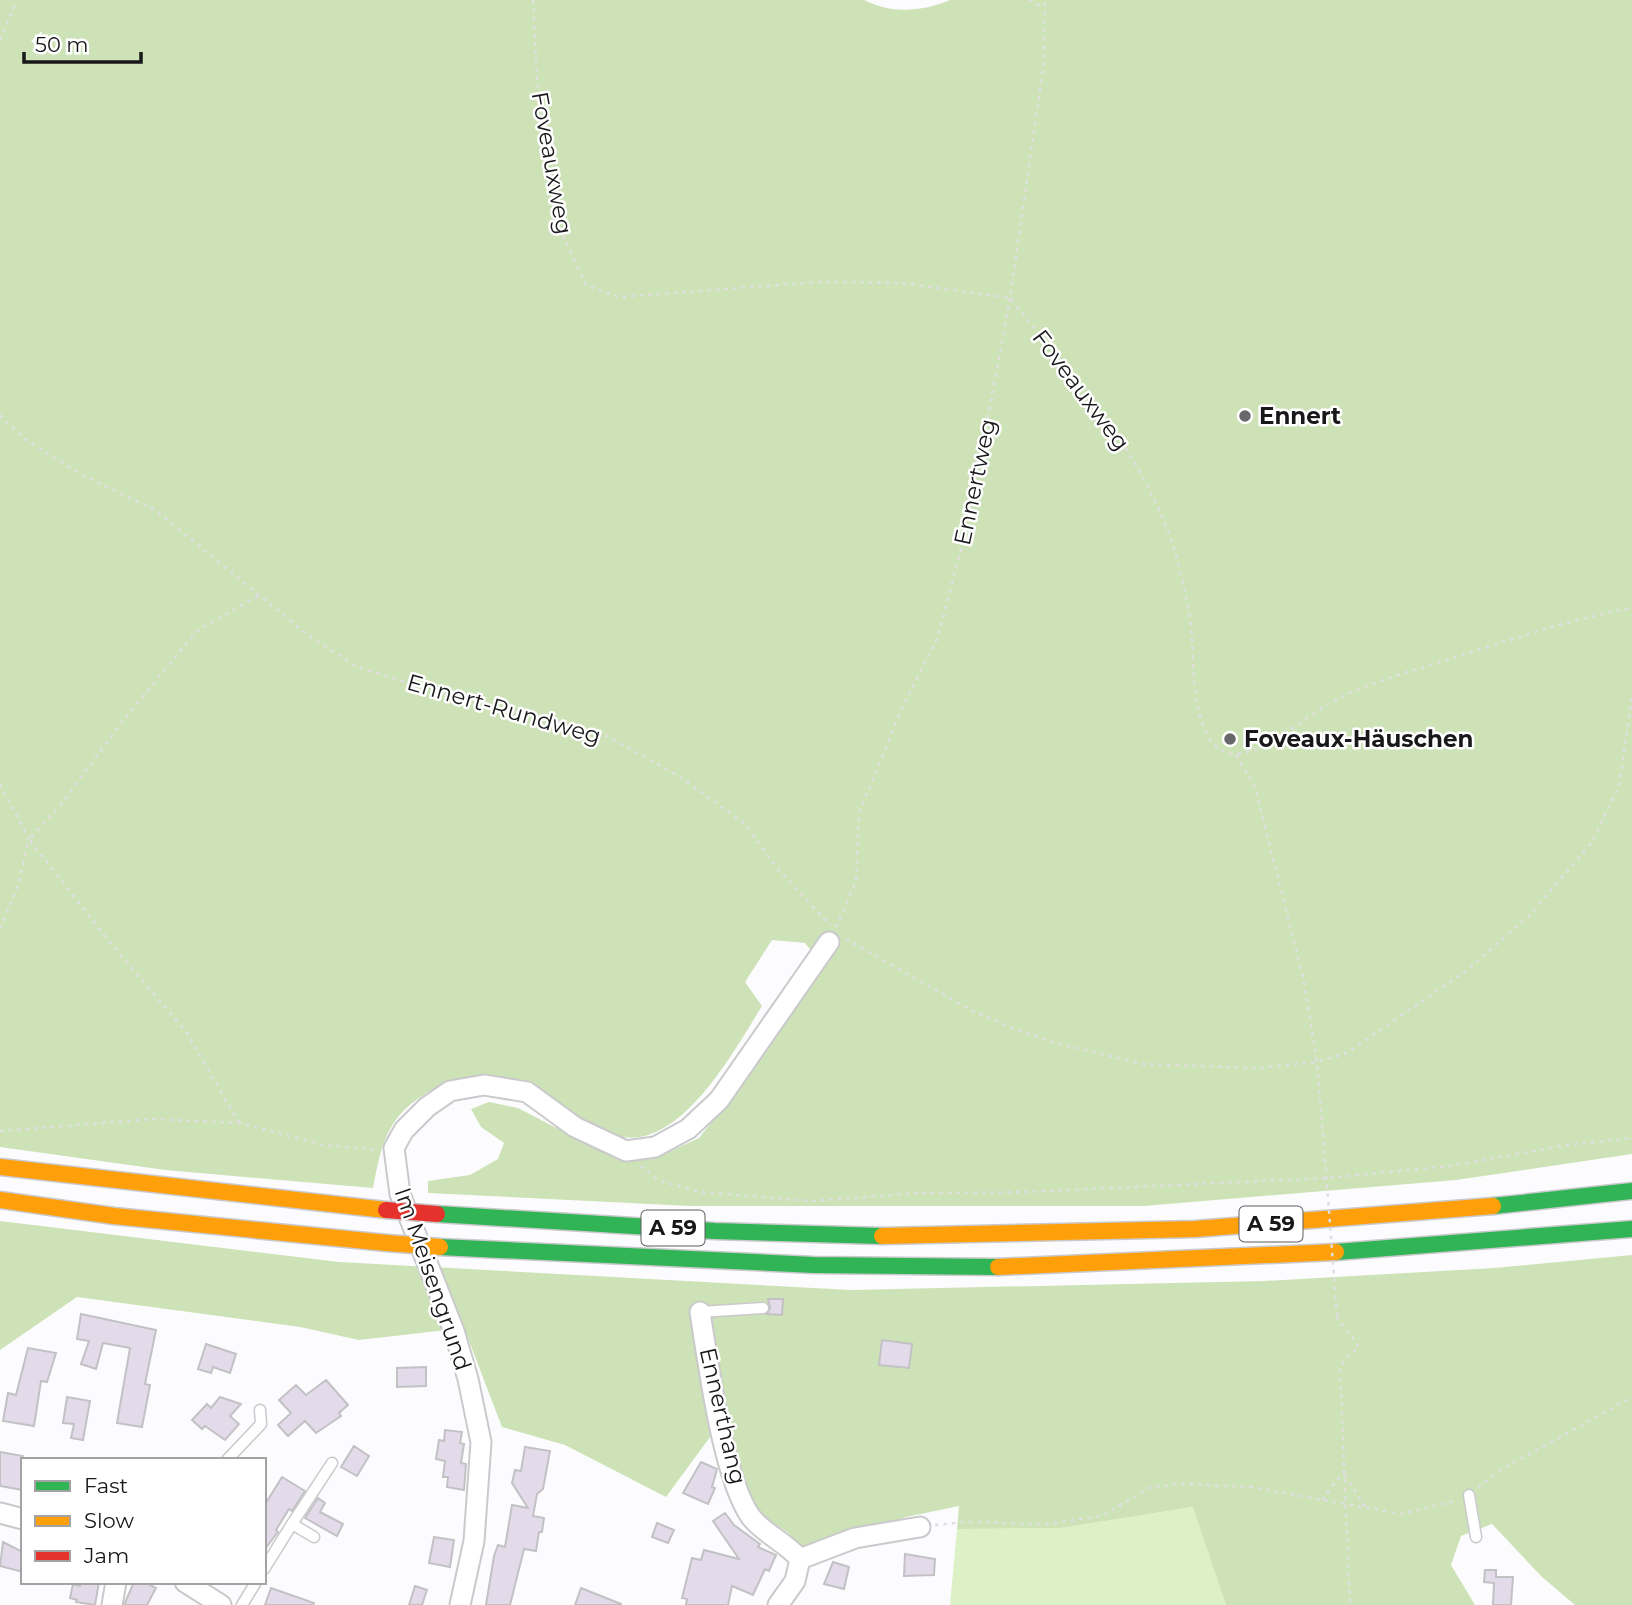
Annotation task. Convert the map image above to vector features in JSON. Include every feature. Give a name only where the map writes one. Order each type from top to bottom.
[{"type":"highway","name":"A 59","points":[[0,1167],[386,1210],[756,1233],[909,1235],[1088,1232],[1494,1208],[1632,1191]]},
{"type":"highway","name":"A 59","points":[[0,1200],[114,1216],[387,1243],[759,1264],[1037,1266],[1354,1253],[1632,1229]]},
{"type":"street","points":[[394,1148],[404,1130],[427,1107],[450,1091],[484,1085],[527,1092],[575,1127],[626,1151],[655,1147],[688,1129],[719,1100],[832,936]]},
{"type":"street","name":"Im Meisengrund","points":[[394,1148],[400,1194],[454,1331],[468,1379],[481,1442],[474,1541],[460,1605]]},
{"type":"street","name":"Ennerthang","points":[[700,1312],[714,1394],[735,1482],[752,1518],[804,1558]]},
{"type":"street","points":[[0,1513],[21,1518]]},
{"type":"street","points":[[778,1605],[795,1581],[804,1558],[855,1538],[920,1527]]},
{"type":"street","points":[[111,1605],[116,1584]]},
{"type":"street","points":[[188,1584],[221,1605]]},
{"type":"lane","name":"Ennerthang","points":[[700,1312],[763,1308]]},
{"type":"lane","points":[[229,1458],[261,1424],[260,1410]]},
{"type":"lane","points":[[266,1566],[332,1463]]},
{"type":"lane","points":[[1469,1494],[1476,1538]]},
{"type":"lane","points":[[292,1524],[314,1538]]},
{"type":"lane","points":[[242,1605],[255,1584]]},
{"type":"path","points":[[0,40],[17,0]]},
{"type":"path","name":"Foveauxweg","points":[[533,0],[537,79],[560,229],[586,285],[619,297],[818,282],[902,283],[1010,299],[1128,451],[1161,515],[1180,572],[1191,626],[1196,693],[1201,719],[1216,746],[1236,755]]},
{"type":"path","points":[[1029,0],[1044,8]]},
{"type":"path","name":"Ennertweg","points":[[832,936],[856,881],[859,813],[902,708],[938,637],[970,516],[1010,299],[1044,62],[1045,0]]},
{"type":"path","name":"Ennert-Rundweg","points":[[0,415],[23,438],[82,475],[155,510],[308,635],[357,667],[472,702],[598,731],[682,778],[746,825],[832,936],[971,1010],[1052,1041],[1143,1064],[1257,1068],[1317,1062],[1347,1053],[1467,970],[1530,915],[1592,842],[1619,786],[1632,697]]},
{"type":"path","points":[[0,929],[18,885],[29,839],[60,806],[121,723],[197,631],[258,596]]},
{"type":"path","points":[[1350,1605],[1340,1369],[1344,1360],[1359,1348],[1354,1337],[1339,1322],[1337,1316],[1317,1062],[1303,977],[1255,787],[1236,755],[1257,749],[1346,694],[1553,626],[1632,608]]},
{"type":"path","points":[[0,783],[29,839],[187,1033],[239,1123]]},
{"type":"path","points":[[0,1130],[153,1119],[239,1123],[323,1145],[394,1148]]},
{"type":"path","points":[[626,1151],[657,1180],[700,1192],[812,1201],[918,1194],[1024,1192],[1327,1178],[1450,1166],[1567,1145],[1632,1138]]},
{"type":"path","points":[[920,1527],[967,1522],[1047,1524],[1093,1518],[1102,1516],[1151,1487],[1181,1484],[1252,1488],[1401,1514],[1469,1494],[1499,1471],[1632,1396]]},
{"type":"path","points":[[1322,1500],[1343,1472]]},
{"type":"path","points":[[1343,1472],[1366,1508]]},
{"type":"green space","points":[[0,0],[864,0],[885,8],[907,10],[950,0],[1632,0],[1632,1154],[1456,1180],[1144,1206],[690,1206],[428,1193],[428,1181],[470,1175],[498,1159],[504,1143],[481,1127],[471,1109],[489,1102],[518,1108],[620,1161],[664,1154],[699,1138],[733,1095],[823,965],[805,943],[772,940],[745,982],[762,1006],[740,1042],[699,1098],[666,1127],[648,1135],[624,1137],[601,1130],[527,1086],[499,1077],[468,1077],[434,1089],[406,1108],[397,1118],[384,1142],[373,1188],[165,1170],[0,1147]]},
{"type":"green space","points":[[0,1221],[339,1262],[851,1290],[1264,1281],[1494,1268],[1632,1255],[1632,1605],[1575,1605],[1541,1576],[1492,1524],[1461,1536],[1451,1565],[1475,1605],[1226,1605],[1193,1507],[1061,1528],[957,1529],[959,1506],[906,1517],[806,1553],[787,1532],[759,1514],[739,1469],[724,1418],[666,1497],[565,1445],[502,1427],[464,1328],[359,1340],[300,1327],[77,1297],[0,1350]]},
{"type":"green space","points":[[1194,1507],[1226,1605],[950,1605],[957,1529],[1061,1528]]},
{"type":"building","points":[[768,1299],[783,1299],[782,1315],[767,1314],[770,1308]]},
{"type":"building","points":[[81,1314],[156,1330],[145,1384],[150,1385],[142,1427],[117,1423],[130,1348],[103,1343],[96,1369],[81,1364],[89,1341],[77,1339]]},
{"type":"building","points":[[882,1340],[912,1344],[909,1368],[879,1365]]},
{"type":"building","points":[[206,1344],[236,1354],[230,1373],[213,1367],[211,1373],[198,1369]]},
{"type":"building","points":[[28,1348],[56,1353],[47,1382],[41,1381],[34,1426],[3,1421],[8,1393],[16,1395]]},
{"type":"building","points":[[426,1367],[426,1386],[397,1387],[397,1368]]},
{"type":"building","points":[[326,1380],[348,1405],[339,1413],[341,1416],[316,1433],[305,1421],[288,1436],[278,1425],[291,1413],[279,1400],[296,1385],[306,1395]]},
{"type":"building","points":[[67,1397],[90,1401],[83,1440],[71,1438],[74,1424],[63,1423]]},
{"type":"building","points":[[220,1397],[241,1404],[230,1416],[239,1424],[225,1440],[205,1426],[202,1429],[192,1420],[207,1404],[211,1408]]},
{"type":"building","points":[[445,1430],[462,1432],[460,1443],[464,1444],[461,1463],[466,1464],[464,1490],[447,1487],[448,1477],[443,1477],[445,1461],[436,1459],[439,1440],[444,1441]]},
{"type":"building","points":[[354,1446],[369,1456],[357,1476],[341,1467]]},
{"type":"building","points":[[525,1447],[550,1451],[543,1489],[537,1494],[533,1516],[544,1518],[542,1532],[539,1532],[536,1551],[524,1549],[510,1605],[486,1605],[494,1556],[498,1545],[505,1547],[512,1505],[528,1508],[512,1483],[515,1470],[521,1471]]},
{"type":"building","points":[[0,1452],[23,1456],[21,1490],[0,1486]]},
{"type":"building","points":[[701,1462],[717,1469],[712,1487],[715,1488],[708,1504],[683,1493]]},
{"type":"building","points":[[282,1477],[305,1491],[292,1511],[289,1509],[276,1530],[278,1532],[266,1547],[266,1503]]},
{"type":"building","points":[[318,1498],[325,1503],[320,1512],[343,1524],[337,1536],[305,1518]]},
{"type":"building","points":[[725,1513],[734,1525],[760,1544],[758,1547],[776,1555],[769,1571],[765,1569],[753,1595],[732,1586],[728,1605],[686,1605],[687,1599],[682,1598],[692,1558],[701,1560],[704,1550],[739,1559],[713,1521]]},
{"type":"building","points":[[657,1523],[674,1530],[668,1543],[652,1537]]},
{"type":"building","points":[[434,1537],[454,1540],[450,1567],[429,1563]]},
{"type":"building","points":[[3,1542],[21,1551],[21,1571],[0,1566]]},
{"type":"building","points":[[905,1554],[935,1559],[934,1575],[904,1576]]},
{"type":"building","points":[[833,1562],[849,1567],[844,1589],[824,1584]]},
{"type":"building","points":[[1485,1570],[1496,1570],[1496,1577],[1513,1577],[1511,1605],[1493,1605],[1494,1583],[1484,1582]]},
{"type":"building","points":[[73,1584],[99,1584],[95,1605],[76,1602],[77,1600],[70,1598]]},
{"type":"building","points":[[133,1584],[148,1584],[156,1588],[147,1605],[124,1605]]},
{"type":"building","points":[[415,1586],[427,1590],[422,1605],[409,1605]]},
{"type":"building","points":[[271,1588],[314,1603],[265,1605]]},
{"type":"building","points":[[581,1588],[621,1604],[621,1605],[575,1605]]},
{"type":"traffic: fast","points":[[1493,1206],[1632,1191]]},
{"type":"traffic: fast","points":[[437,1214],[715,1231],[882,1236]]},
{"type":"traffic: fast","points":[[1336,1252],[1632,1229]]},
{"type":"traffic: fast","points":[[440,1247],[814,1265],[998,1267]]},
{"type":"traffic: slow","points":[[0,1167],[386,1210]]},
{"type":"traffic: slow","points":[[0,1200],[114,1216],[387,1243]]},
{"type":"traffic: slow","points":[[882,1236],[1195,1229],[1493,1206]]},
{"type":"traffic: slow","points":[[387,1243],[440,1247]]},
{"type":"traffic: slow","points":[[998,1267],[1336,1252]]},
{"type":"traffic: jam","points":[[386,1210],[437,1214]]},
{"type":"place","name":"Ennert","points":[[1245,416]]},
{"type":"place","name":"Foveaux-Häuschen","points":[[1230,739]]}]
